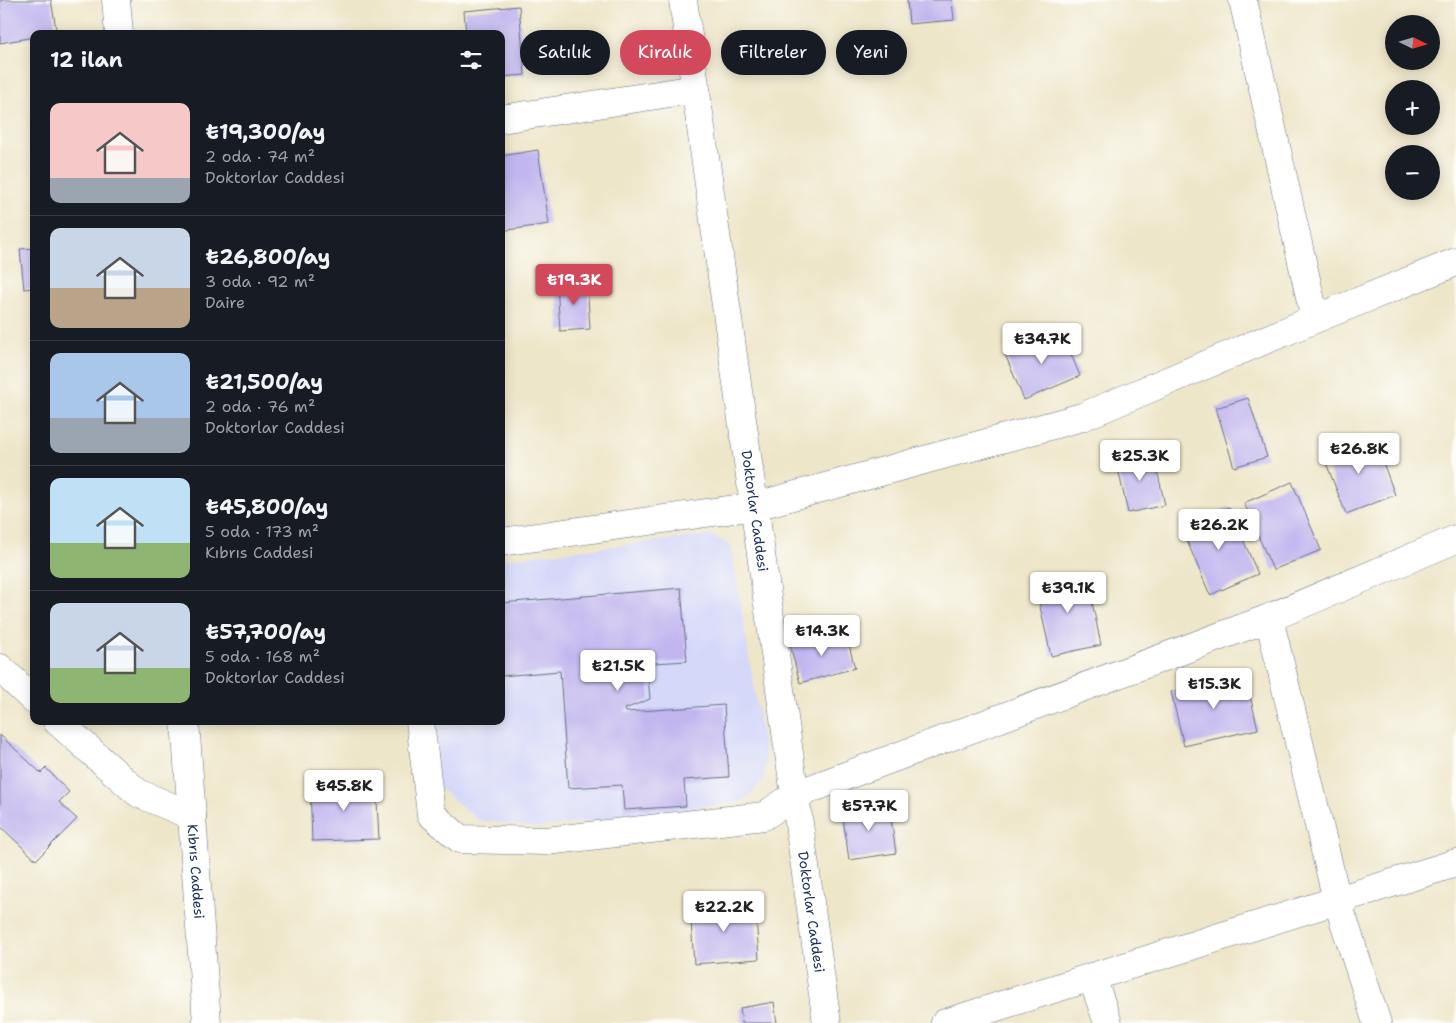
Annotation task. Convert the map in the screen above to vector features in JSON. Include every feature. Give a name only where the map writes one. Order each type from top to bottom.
[{"type":"street","points":[[116,0],[119,30]]},
{"type":"street","name":"Doktorlar Caddesi","points":[[683,0],[797,794],[827,1023]]},
{"type":"street","points":[[1243,0],[1315,319]]},
{"type":"street","points":[[505,119],[696,89]]},
{"type":"street","points":[[505,541],[756,506],[1082,417],[1456,262]]},
{"type":"street","points":[[420,725],[431,814],[460,839],[546,840],[764,816],[797,794],[1270,618],[1456,539]]},
{"type":"street","points":[[1270,618],[1337,900],[1377,1023]]},
{"type":"street","points":[[0,668],[30,696]]},
{"type":"street","points":[[62,725],[138,793],[192,816]]},
{"type":"street","name":"Kıbrıs Caddesi","points":[[185,725],[207,1023]]},
{"type":"street","points":[[945,1023],[1456,863]]},
{"type":"street","points":[[1092,977],[1108,1023]]},
{"type":"shaded area","points":[[711,535],[731,546],[765,754],[764,780],[743,801],[539,828],[478,820],[437,786],[432,725],[505,725],[505,559]]},
{"type":"building","points":[[51,0],[56,30],[30,30],[30,38],[0,43],[0,1]]},
{"type":"building","points":[[907,0],[952,0],[954,20],[909,24]]},
{"type":"building","points":[[519,6],[521,30],[520,75],[525,75],[505,77],[505,30],[466,30],[464,11]]},
{"type":"building","points":[[538,150],[549,224],[505,230],[505,155]]},
{"type":"building","points":[[30,248],[30,288],[24,289],[20,249]]},
{"type":"building","points":[[587,282],[590,329],[560,331],[557,284]]},
{"type":"building","points":[[1061,330],[1080,376],[1024,400],[1005,354]]},
{"type":"building","points":[[1248,398],[1267,457],[1234,467],[1216,408]]},
{"type":"building","points":[[1373,436],[1395,495],[1346,514],[1323,455]]},
{"type":"building","points":[[1153,452],[1165,505],[1128,513],[1116,460]]},
{"type":"building","points":[[1292,482],[1321,550],[1273,570],[1244,503]]},
{"type":"building","points":[[1229,507],[1258,574],[1210,595],[1181,527]]},
{"type":"building","points":[[1086,573],[1101,645],[1051,656],[1035,584]]},
{"type":"building","points":[[681,588],[687,661],[622,665],[624,669],[648,676],[650,699],[625,709],[626,712],[724,705],[729,777],[684,780],[686,806],[624,810],[622,785],[568,788],[560,671],[505,676],[505,603]]},
{"type":"building","points":[[845,630],[855,668],[800,683],[790,645]]},
{"type":"building","points":[[1245,675],[1258,729],[1184,746],[1171,692]]},
{"type":"building","points":[[0,735],[41,773],[46,768],[69,792],[59,802],[77,819],[36,860],[0,826]]},
{"type":"building","points":[[376,782],[379,839],[312,841],[310,785]]},
{"type":"building","points":[[889,804],[896,853],[849,860],[842,811]]},
{"type":"building","points":[[755,903],[759,959],[694,964],[690,907]]},
{"type":"building","points":[[774,1002],[777,1023],[742,1023],[740,1008]]}]
